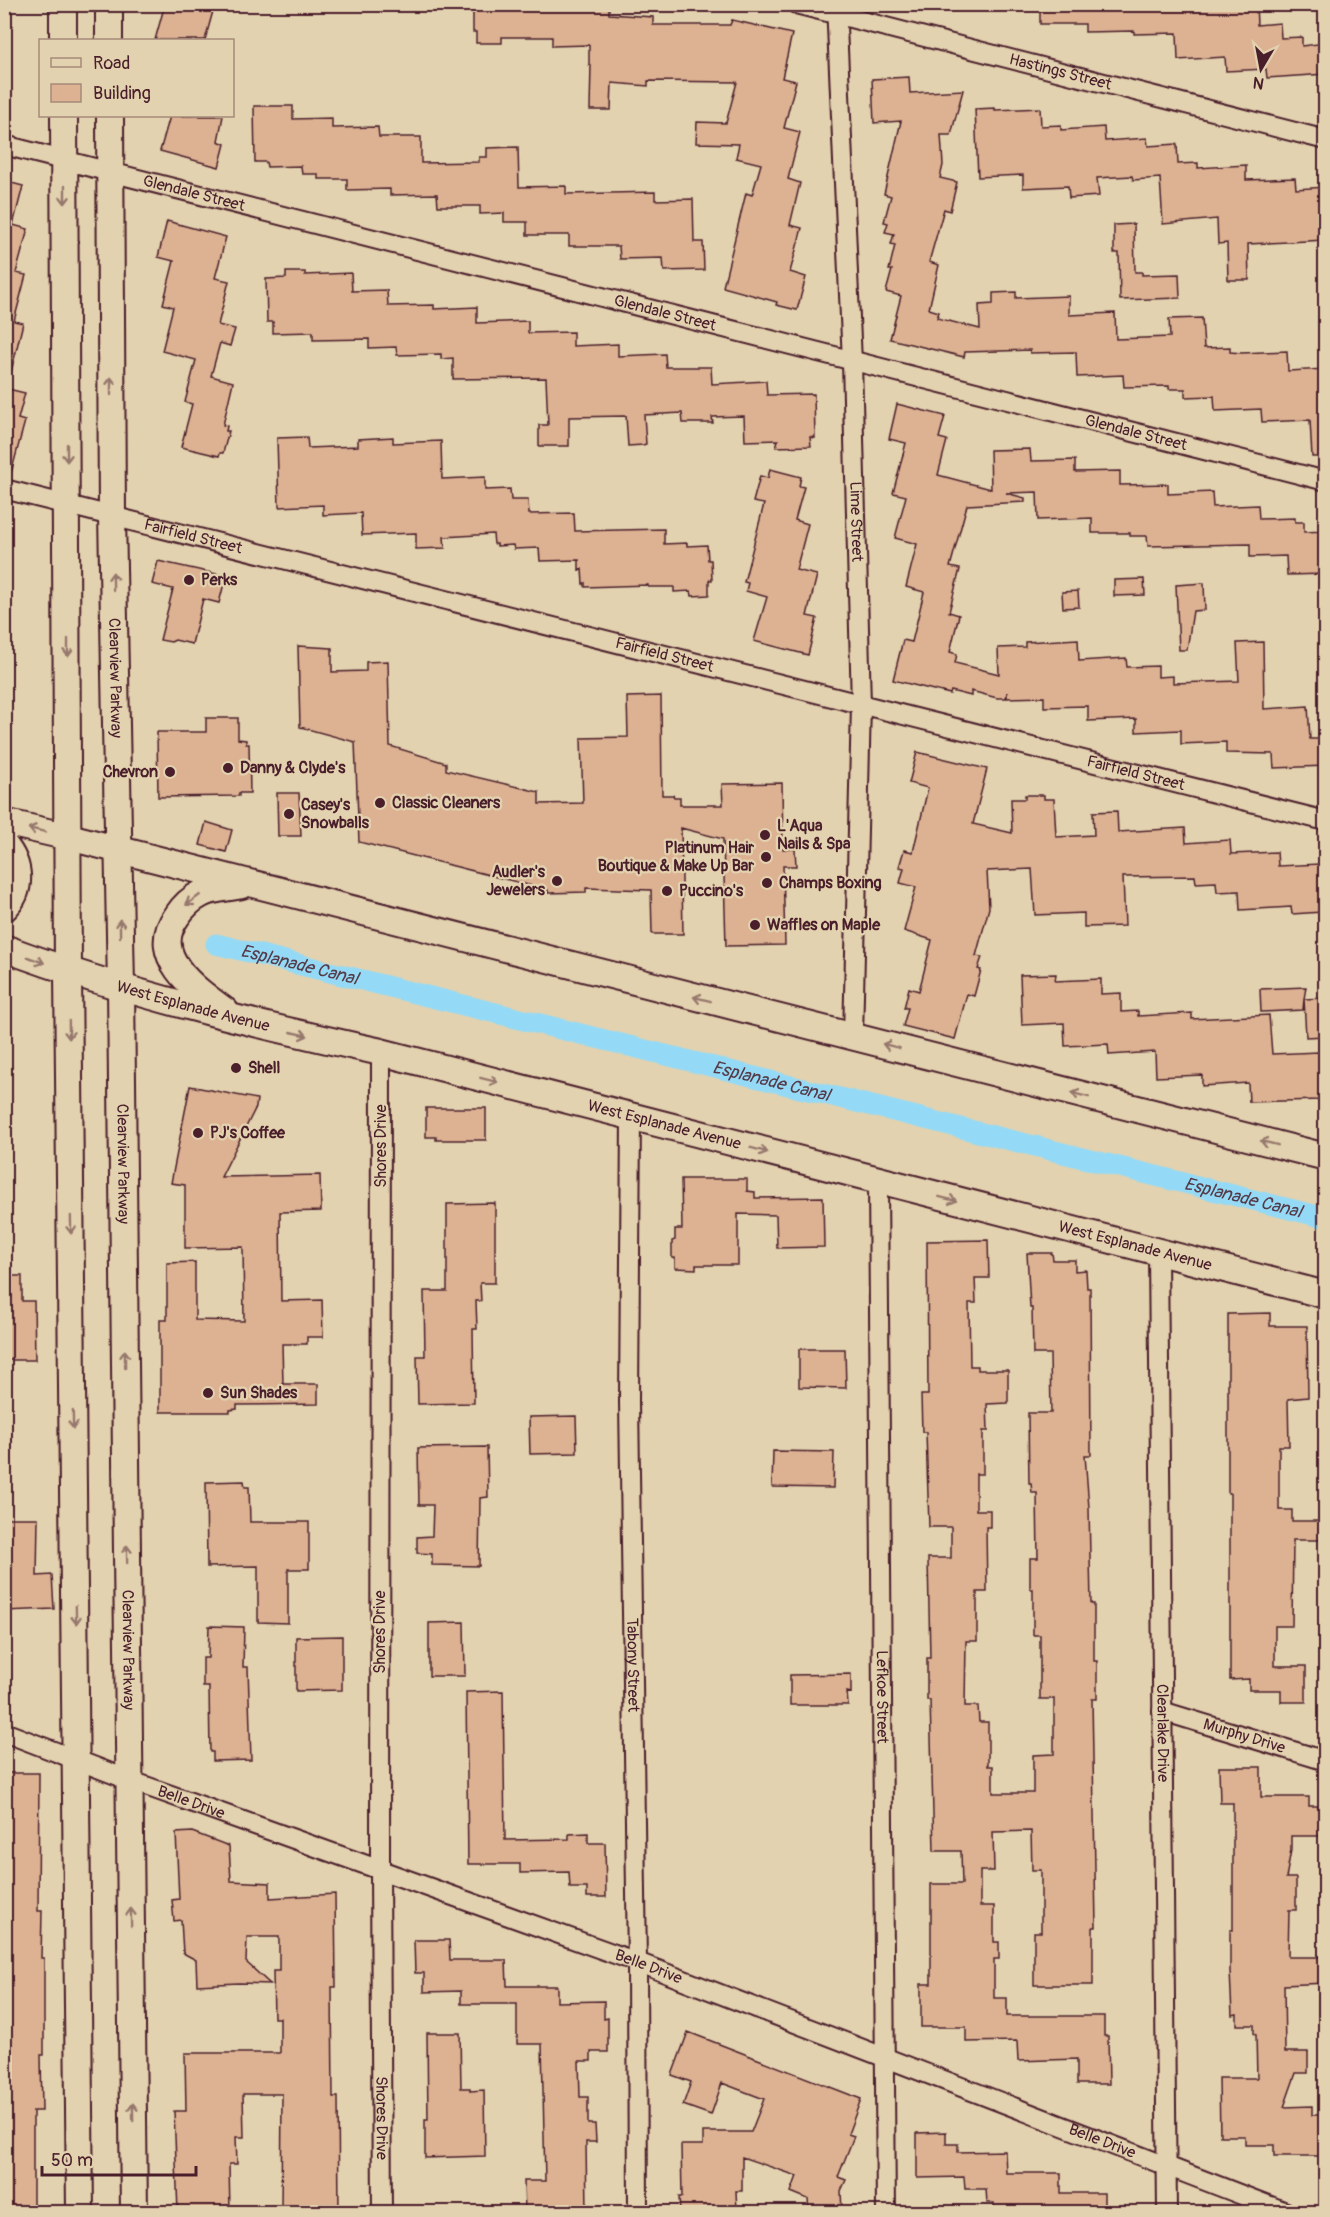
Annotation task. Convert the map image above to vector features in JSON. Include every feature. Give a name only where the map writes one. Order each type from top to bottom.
[{"type":"main road","points":[[63,4],[63,39]]},
{"type":"main road","points":[[109,4],[109,39]]},
{"type":"main road","points":[[64,117],[68,972],[80,2212]]},
{"type":"main road","name":"Clearview Parkway","points":[[110,117],[112,515],[121,987],[134,2212]]},
{"type":"main road","points":[[4,822],[118,849],[1326,1157]]},
{"type":"main road","points":[[4,845],[18,870],[16,891],[4,908]]},
{"type":"main road","points":[[238,1020],[203,995],[179,973],[168,951],[170,926],[183,907],[201,894],[249,884]]},
{"type":"main road","name":"West Esplanade Avenue","points":[[4,948],[68,972],[238,1020],[381,1052],[1326,1295]]},
{"type":"street","name":"Hastings Street","points":[[796,4],[836,10],[1326,140]]},
{"type":"street","name":"Lime Street","points":[[836,10],[852,362],[861,705],[853,1037]]},
{"type":"street","name":"Glendale Street","points":[[4,145],[110,170],[852,362],[1326,481]]},
{"type":"street","name":"Fairfield Street","points":[[4,489],[1326,821]]},
{"type":"street","name":"Shores Drive","points":[[381,1052],[382,2212]]},
{"type":"street","name":"Tabony Street","points":[[631,1116],[629,1402],[638,2212]]},
{"type":"street","name":"Lefkoe Street","points":[[878,1181],[886,2212]]},
{"type":"street","name":"Clearlake Drive","points":[[1158,1253],[1167,2212]]},
{"type":"street","name":"Murphy Drive","points":[[1162,1711],[1326,1761]]},
{"type":"street","name":"Belle Drive","points":[[4,1732],[129,1780],[637,1962],[1286,2212]]},
{"type":"building","points":[[165,4],[215,4],[205,39],[155,39]]},
{"type":"building","points":[[473,4],[609,4],[609,14],[653,17],[653,25],[730,25],[732,20],[792,34],[782,78],[796,81],[784,128],[800,132],[788,179],[800,183],[790,225],[802,228],[790,272],[806,277],[797,310],[723,287],[746,193],[752,195],[761,164],[736,158],[739,144],[696,143],[697,122],[726,123],[737,82],[648,81],[648,86],[612,83],[611,110],[590,110],[589,45],[552,46],[552,37],[502,37],[502,43],[476,43],[476,32],[473,32]]},
{"type":"building","points":[[1040,4],[1256,4],[1257,25],[1280,23],[1281,38],[1302,37],[1302,46],[1326,43],[1326,74],[1267,78],[1266,69],[1226,71],[1225,57],[1178,60],[1177,33],[1085,32],[1085,24],[1040,24]]},
{"type":"building","points":[[909,77],[910,93],[963,90],[951,135],[941,135],[943,165],[940,178],[957,182],[950,211],[944,209],[929,262],[939,265],[929,309],[939,312],[937,318],[980,329],[979,305],[993,304],[993,293],[1016,292],[1016,298],[1069,296],[1069,315],[1115,313],[1116,339],[1170,337],[1169,319],[1202,318],[1204,348],[1230,347],[1230,352],[1242,353],[1287,351],[1288,371],[1326,369],[1326,457],[1312,457],[1310,420],[1262,422],[1261,409],[1215,411],[1214,396],[1185,397],[1185,389],[1169,389],[1169,386],[1124,387],[1123,375],[1077,377],[1076,352],[1030,353],[1030,350],[965,352],[964,357],[890,339],[901,296],[886,292],[895,245],[891,244],[894,234],[885,232],[888,223],[884,222],[891,196],[884,194],[901,121],[874,123],[872,79]]},
{"type":"building","points":[[254,106],[293,106],[293,119],[332,118],[332,128],[378,127],[379,137],[421,137],[421,163],[479,162],[479,157],[487,157],[487,148],[518,147],[519,187],[566,186],[566,194],[655,192],[655,200],[693,199],[694,242],[703,242],[704,270],[664,271],[663,258],[620,259],[619,246],[569,246],[569,235],[527,235],[527,222],[504,222],[504,213],[480,214],[480,206],[438,206],[437,194],[390,195],[390,189],[347,190],[347,179],[318,179],[318,174],[302,174],[301,166],[267,167],[266,162],[255,162]]},
{"type":"building","points":[[995,108],[995,110],[1040,108],[1041,126],[1061,125],[1061,130],[1104,127],[1105,141],[1147,138],[1148,146],[1177,144],[1178,164],[1198,163],[1198,168],[1246,165],[1246,180],[1295,178],[1296,189],[1326,187],[1326,240],[1248,244],[1249,280],[1228,280],[1227,243],[1218,244],[1217,219],[1163,224],[1160,178],[1133,180],[1132,176],[1097,178],[1099,196],[1069,198],[1068,186],[1023,188],[1023,175],[978,177],[975,109]]},
{"type":"building","points":[[170,117],[223,117],[218,141],[225,144],[219,167],[160,151]]},
{"type":"building","points":[[4,181],[23,186],[13,225],[28,229],[16,273],[26,275],[14,321],[23,323],[11,372],[4,372]]},
{"type":"building","points":[[167,221],[226,237],[215,278],[229,281],[218,325],[235,329],[230,346],[220,343],[211,376],[233,382],[223,425],[227,426],[226,431],[229,431],[223,453],[219,456],[181,447],[192,404],[185,402],[196,360],[162,351],[173,307],[163,304],[174,261],[158,257]]},
{"type":"building","points":[[1134,224],[1135,272],[1142,272],[1142,275],[1179,274],[1180,298],[1120,300],[1119,253],[1114,253],[1114,225]]},
{"type":"building","points":[[286,272],[305,272],[305,275],[351,273],[352,291],[387,290],[388,306],[434,305],[434,309],[477,307],[477,323],[528,321],[528,333],[573,332],[573,346],[618,344],[618,356],[665,354],[666,367],[711,367],[712,384],[766,381],[767,395],[814,394],[815,438],[810,437],[811,446],[776,447],[778,440],[745,441],[744,416],[712,417],[713,423],[683,423],[682,413],[644,415],[646,444],[643,445],[628,446],[626,416],[569,417],[569,446],[539,446],[539,425],[548,425],[546,378],[453,379],[453,358],[441,359],[441,354],[397,355],[396,347],[369,348],[369,339],[313,340],[313,332],[273,333],[273,322],[267,322],[266,279],[286,278]]},
{"type":"building","points":[[4,388],[25,393],[18,419],[25,421],[10,477],[4,476]]},
{"type":"building","points":[[897,404],[945,416],[939,438],[947,440],[938,475],[991,489],[990,450],[1030,449],[1031,461],[1075,460],[1075,472],[1120,471],[1120,485],[1168,484],[1168,494],[1212,492],[1213,507],[1258,505],[1259,519],[1295,518],[1295,522],[1304,522],[1304,532],[1326,531],[1326,574],[1287,575],[1286,556],[1250,557],[1250,544],[1148,546],[1147,536],[1130,536],[1130,533],[1092,533],[1092,518],[1038,520],[1037,492],[1006,493],[1025,498],[1025,502],[967,505],[950,567],[960,569],[949,612],[959,615],[950,652],[957,654],[955,663],[999,674],[998,648],[1025,647],[1025,642],[1078,639],[1079,661],[1126,658],[1127,667],[1158,666],[1158,677],[1173,676],[1173,683],[1239,681],[1237,643],[1263,642],[1264,709],[1308,706],[1310,739],[1326,739],[1326,766],[1274,768],[1273,754],[1226,753],[1226,742],[1181,744],[1181,730],[1136,732],[1136,719],[1088,721],[1088,706],[1044,707],[1044,697],[1007,698],[1007,692],[1006,698],[971,691],[971,696],[951,691],[950,694],[893,680],[903,640],[912,642],[924,592],[906,587],[917,544],[895,538],[906,496],[893,493],[906,443],[889,439]]},
{"type":"building","points":[[307,437],[308,448],[358,446],[358,439],[393,437],[393,443],[441,441],[442,479],[485,477],[485,490],[510,489],[511,500],[528,500],[529,514],[574,513],[575,531],[664,529],[664,544],[707,545],[708,560],[711,560],[712,580],[709,580],[709,595],[692,596],[691,591],[674,592],[674,587],[648,587],[648,585],[585,587],[582,569],[579,570],[579,560],[540,561],[539,548],[514,549],[513,545],[497,546],[494,544],[493,534],[444,537],[445,548],[416,549],[416,533],[362,535],[361,513],[323,515],[323,505],[279,507],[277,438]]},
{"type":"building","points":[[770,469],[801,477],[799,486],[804,487],[795,520],[808,524],[796,570],[817,575],[807,616],[817,618],[808,655],[754,641],[767,597],[746,591],[748,583],[744,582],[764,504],[753,502],[760,476],[768,478]]},
{"type":"building","points":[[158,561],[226,576],[219,603],[203,599],[192,644],[175,640],[171,642],[160,640],[173,589],[152,584]]},
{"type":"building","points":[[1144,579],[1145,595],[1114,596],[1114,580]]},
{"type":"building","points":[[1204,583],[1205,610],[1193,611],[1187,650],[1179,650],[1176,585]]},
{"type":"building","points":[[1078,591],[1079,607],[1063,608],[1062,592]]},
{"type":"building","points":[[298,646],[332,648],[332,672],[366,671],[366,662],[388,661],[390,746],[446,763],[446,770],[539,792],[539,804],[583,803],[581,738],[628,737],[627,697],[661,696],[662,795],[680,797],[680,805],[723,805],[722,784],[782,783],[783,849],[795,849],[796,866],[783,866],[785,945],[726,946],[723,839],[681,828],[683,934],[652,934],[651,890],[586,888],[586,892],[548,893],[548,890],[359,842],[355,742],[300,727]]},
{"type":"building","points":[[206,718],[238,718],[238,739],[246,740],[246,744],[249,744],[250,793],[239,793],[239,796],[158,797],[157,732],[206,732]]},
{"type":"building","points":[[917,752],[987,769],[973,824],[1012,833],[1011,799],[1025,799],[1025,795],[1044,795],[1044,799],[1054,799],[1056,837],[1094,835],[1093,812],[1117,811],[1118,832],[1185,828],[1186,843],[1230,840],[1231,854],[1277,852],[1278,866],[1320,864],[1322,912],[1292,914],[1291,907],[1240,910],[1239,891],[1217,892],[1216,882],[1196,883],[1195,876],[1123,877],[1125,926],[1084,927],[1084,913],[1035,915],[1032,869],[987,871],[989,908],[976,956],[982,957],[978,969],[981,970],[974,996],[967,994],[955,1039],[903,1026],[908,1008],[904,1008],[909,988],[919,991],[932,940],[904,931],[916,887],[900,883],[904,868],[899,867],[904,850],[913,852],[928,788],[909,783]]},
{"type":"building","name":"Casey's Snowballs","points":[[277,793],[299,793],[301,836],[278,836]]},
{"type":"building","points":[[206,822],[232,830],[226,852],[200,845]]},
{"type":"building","points":[[1056,974],[1055,981],[1101,979],[1101,994],[1121,993],[1121,1012],[1138,1011],[1138,1016],[1192,1013],[1192,1019],[1269,1015],[1272,1054],[1319,1052],[1321,1100],[1249,1102],[1248,1083],[1202,1086],[1202,1075],[1156,1077],[1155,1052],[1109,1055],[1108,1044],[1065,1046],[1064,1023],[1022,1025],[1020,975]]},
{"type":"building","points":[[1306,987],[1303,1010],[1261,1012],[1260,989]]},
{"type":"building","points":[[1326,998],[1326,1036],[1306,1037],[1304,999]]},
{"type":"building","points":[[190,1086],[257,1099],[256,1107],[221,1177],[320,1175],[321,1211],[280,1212],[281,1301],[322,1300],[323,1337],[307,1337],[307,1344],[282,1344],[283,1384],[318,1384],[318,1404],[237,1405],[237,1409],[230,1410],[230,1412],[160,1412],[160,1320],[167,1320],[167,1263],[195,1262],[195,1320],[244,1321],[243,1247],[185,1248],[185,1185],[171,1183]]},
{"type":"building","points":[[426,1108],[486,1108],[486,1140],[436,1140],[436,1137],[426,1137]]},
{"type":"building","points":[[681,1179],[747,1179],[747,1191],[755,1192],[755,1198],[823,1197],[824,1247],[777,1248],[776,1215],[738,1214],[738,1265],[696,1265],[696,1269],[675,1268],[675,1258],[672,1258],[672,1241],[675,1240],[675,1229],[682,1229]]},
{"type":"building","points":[[495,1203],[495,1283],[480,1283],[481,1301],[476,1301],[477,1329],[473,1329],[474,1403],[418,1404],[417,1356],[425,1356],[424,1291],[447,1291],[447,1204]]},
{"type":"building","points":[[988,1240],[989,1278],[975,1278],[976,1303],[969,1303],[970,1366],[978,1366],[978,1370],[1008,1370],[1008,1403],[987,1404],[988,1431],[983,1431],[983,1474],[976,1474],[976,1510],[990,1510],[990,1527],[986,1527],[987,1592],[977,1592],[977,1641],[966,1641],[965,1706],[978,1706],[979,1722],[988,1722],[988,1766],[993,1766],[993,1793],[1033,1793],[1033,1755],[1054,1754],[1054,1699],[1040,1699],[1040,1635],[1033,1635],[1030,1558],[1038,1558],[1037,1493],[1032,1493],[1031,1483],[1029,1483],[1028,1413],[1051,1413],[1050,1354],[1033,1354],[1027,1253],[1052,1253],[1053,1260],[1075,1260],[1075,1271],[1086,1270],[1087,1288],[1090,1288],[1091,1455],[1085,1455],[1089,1508],[1091,1604],[1094,1604],[1094,1661],[1097,1661],[1097,1699],[1092,1699],[1096,1927],[1093,1927],[1093,1985],[1034,1985],[1034,1932],[1041,1932],[1041,1870],[1032,1870],[1031,1831],[993,1832],[994,1871],[980,1871],[980,1906],[994,1906],[994,1942],[999,1942],[999,1959],[994,1959],[994,1998],[1007,1998],[1007,2016],[1104,2016],[1104,2036],[1108,2036],[1109,2084],[1077,2084],[1077,2059],[1018,2061],[1017,2041],[966,2042],[966,2027],[921,2027],[921,1984],[931,1984],[931,1884],[962,1884],[961,1851],[934,1851],[930,1700],[927,1700],[927,1658],[930,1658],[928,1558],[951,1558],[951,1527],[929,1527],[926,1432],[922,1432],[921,1395],[928,1395],[927,1241]]},
{"type":"building","points":[[4,1276],[22,1276],[22,1301],[34,1301],[35,1360],[4,1360]]},
{"type":"building","points":[[1270,1313],[1270,1326],[1307,1326],[1308,1397],[1288,1399],[1289,1446],[1279,1446],[1279,1510],[1292,1510],[1292,1521],[1326,1521],[1326,1540],[1293,1540],[1292,1626],[1275,1626],[1275,1666],[1306,1666],[1306,1702],[1281,1702],[1281,1690],[1249,1690],[1249,1679],[1230,1680],[1228,1314]]},
{"type":"building","points":[[799,1349],[845,1349],[846,1388],[799,1387]]},
{"type":"building","points":[[576,1416],[577,1453],[530,1454],[529,1417]]},
{"type":"building","points":[[487,1447],[488,1497],[480,1498],[479,1566],[432,1565],[432,1554],[417,1553],[417,1537],[432,1536],[433,1505],[419,1505],[418,1448]]},
{"type":"building","points":[[773,1451],[834,1452],[833,1488],[772,1487]]},
{"type":"building","points":[[244,1481],[245,1487],[249,1487],[250,1522],[309,1522],[309,1569],[288,1569],[288,1623],[258,1622],[258,1566],[207,1567],[206,1482]]},
{"type":"building","points":[[4,1518],[38,1518],[37,1576],[52,1575],[54,1609],[4,1611]]},
{"type":"building","points":[[464,1622],[465,1676],[429,1676],[429,1623]]},
{"type":"building","points":[[209,1626],[244,1627],[243,1667],[248,1667],[251,1760],[213,1761],[213,1752],[210,1752],[209,1687],[203,1687],[203,1658],[208,1658]]},
{"type":"building","points":[[342,1636],[342,1690],[296,1691],[296,1637]]},
{"type":"building","points":[[851,1674],[851,1693],[847,1692],[848,1705],[790,1705],[790,1675]]},
{"type":"building","points":[[503,1691],[505,1840],[569,1839],[569,1834],[588,1833],[588,1843],[605,1843],[606,1897],[587,1897],[587,1888],[570,1888],[569,1872],[520,1873],[520,1864],[468,1864],[466,1692]]},
{"type":"building","points":[[1219,1767],[1261,1767],[1261,1797],[1309,1797],[1309,1806],[1326,1806],[1326,1836],[1291,1836],[1286,1878],[1296,1878],[1296,1910],[1289,1910],[1288,1957],[1326,1957],[1326,1983],[1284,1985],[1285,2052],[1308,2052],[1308,2073],[1296,2073],[1284,2107],[1312,2106],[1312,2115],[1326,2115],[1326,2156],[1274,2156],[1274,2145],[1245,2145],[1245,2136],[1220,2136],[1219,2078],[1257,2078],[1254,2025],[1237,2025],[1237,2014],[1232,2015],[1230,1930],[1233,1930],[1233,1803],[1220,1803]]},
{"type":"building","points":[[4,1773],[39,1773],[38,1911],[42,1911],[41,1958],[44,1958],[44,2055],[41,2055],[42,2111],[33,2111],[33,2212],[4,2212]]},
{"type":"building","points":[[192,1832],[229,1846],[231,1881],[270,1883],[270,1898],[335,1894],[336,1987],[332,1987],[333,2097],[338,2097],[339,2212],[281,2212],[282,2094],[243,2094],[244,2137],[236,2137],[237,2164],[229,2164],[230,2212],[178,2212],[174,2111],[186,2111],[185,2053],[280,2053],[280,2018],[274,2018],[273,1971],[279,1971],[279,1937],[247,1937],[246,1962],[270,1984],[197,1985],[196,1960],[183,1953],[181,1920],[174,1921],[172,1900],[179,1899],[176,1833]]},
{"type":"building","points":[[414,1940],[449,1940],[450,1960],[506,1960],[507,1986],[557,1986],[557,2002],[604,2001],[604,2019],[608,2018],[608,2052],[591,2052],[591,2061],[579,2061],[580,2097],[588,2097],[588,2124],[595,2124],[596,2142],[586,2142],[587,2212],[525,2212],[524,2181],[545,2181],[542,2044],[517,2044],[517,2004],[461,2004],[461,1991],[424,1992],[424,1973],[415,1973]]},
{"type":"building","points":[[688,2032],[861,2099],[848,2134],[854,2136],[838,2177],[846,2180],[841,2191],[842,2212],[809,2212],[808,2199],[791,2192],[797,2176],[742,2157],[742,2191],[736,2191],[737,2212],[680,2212],[681,2145],[703,2145],[703,2132],[751,2132],[764,2099],[722,2083],[711,2115],[683,2105],[691,2082],[672,2075]]},
{"type":"building","points":[[427,2033],[460,2033],[461,2088],[470,2088],[470,2091],[484,2090],[485,2156],[425,2158],[425,2119],[428,2119]]},
{"type":"building","points":[[946,2132],[946,2144],[958,2144],[958,2152],[1005,2151],[1006,2173],[1061,2173],[1061,2193],[1104,2193],[1104,2212],[994,2212],[994,2203],[987,2203],[986,2189],[965,2189],[964,2177],[917,2178],[917,2133]]},
{"type":"waterway","name":"Esplanade Canal","points":[[216,944],[1326,1218]]},
{"type":"place","name":"Perks","points":[[189,580]]},
{"type":"place","name":"Danny & Clyde's","points":[[228,768]]},
{"type":"place","name":"Chevron","points":[[170,772]]},
{"type":"place","name":"Classic Cleaners","points":[[380,803]]},
{"type":"place","name":"Casey's Snowballs","points":[[289,814]]},
{"type":"place","name":"L'Aqua Nails & Spa","points":[[765,835]]},
{"type":"place","name":"Platinum Hair Boutique & Make Up Bar","points":[[766,857]]},
{"type":"place","name":"Audler's Jewelers","points":[[557,881]]},
{"type":"place","name":"Champs Boxing","points":[[767,883]]},
{"type":"place","name":"Puccino's","points":[[667,891]]},
{"type":"place","name":"Waffles on Maple","points":[[755,925]]},
{"type":"place","name":"Shell","points":[[236,1068]]},
{"type":"place","name":"PJ's Coffee","points":[[198,1133]]},
{"type":"place","name":"Sun Shades","points":[[208,1393]]}]
